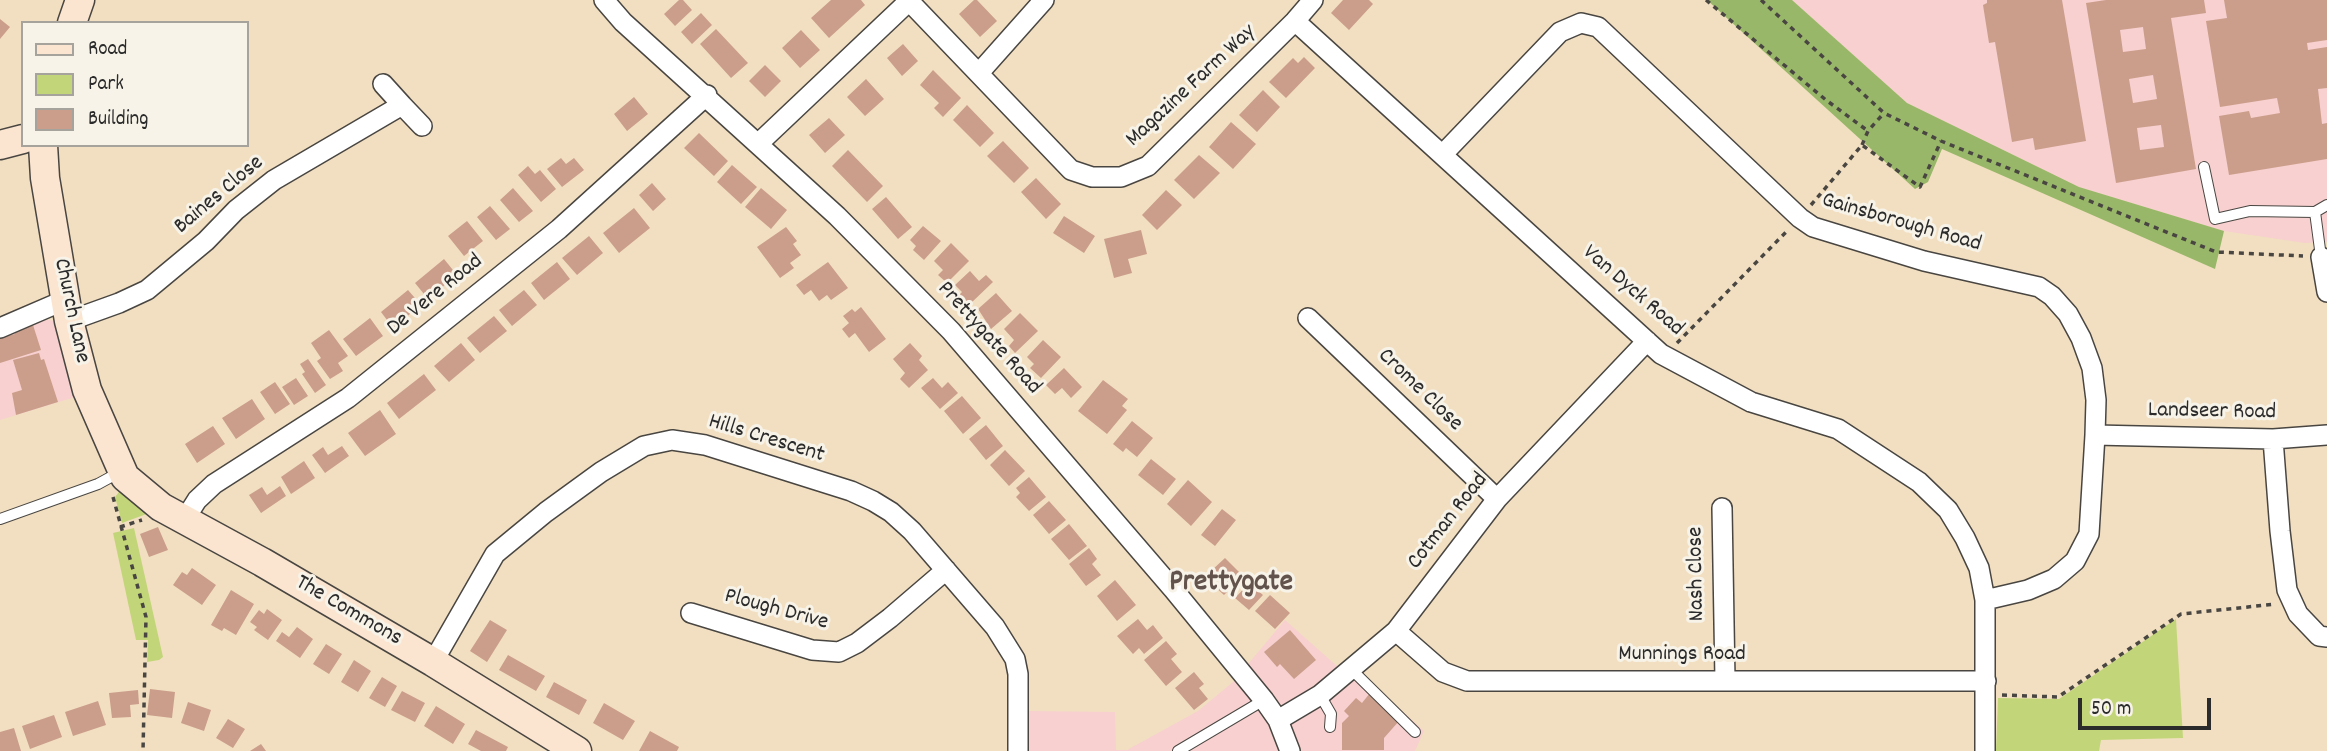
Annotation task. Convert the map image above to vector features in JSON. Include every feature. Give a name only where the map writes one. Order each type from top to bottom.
[{"type":"street","points":[[73,21],[80,0]]},
{"type":"street","name":"Prettygate Road","points":[[604,0],[623,22],[837,216],[951,331],[1137,547],[1264,700],[1279,720],[1290,751]]},
{"type":"street","points":[[979,73],[1044,0]]},
{"type":"street","name":"Magazine Farm Way","points":[[759,143],[908,1],[1071,170],[1092,177],[1121,177],[1148,166],[1313,0]]},
{"type":"street","name":"Van Dyck Road","points":[[1295,21],[1654,347],[1751,402],[1838,429],[1919,482],[1948,510],[1979,568],[1985,600],[1984,751]]},
{"type":"street","name":"Gainsborough Road","points":[[1443,154],[1560,32],[1581,23],[1598,27],[1800,219],[1813,228],[1877,248],[2039,286],[2052,296],[2068,314],[2081,338],[2092,368],[2095,435],[2089,534],[2075,561],[2054,579],[2028,590],[1985,600]]},
{"type":"street","points":[[383,84],[422,126]]},
{"type":"street","name":"De Vere Road","points":[[186,519],[197,500],[214,484],[348,398],[559,229],[706,95]]},
{"type":"street","name":"Baines Close","points":[[0,328],[67,310],[118,303],[147,290],[206,240],[236,210],[274,180],[402,105]]},
{"type":"street","points":[[0,145],[21,140]]},
{"type":"street","name":"Church Lane","points":[[43,147],[45,178],[67,310],[87,390],[115,474]]},
{"type":"street","points":[[2320,257],[2327,292]]},
{"type":"street","name":"Crome Close","points":[[1308,317],[1497,499]]},
{"type":"street","name":"Cotman Road","points":[[1279,720],[1320,695],[1396,631],[1497,499],[1654,347]]},
{"type":"street","name":"Landseer Road","points":[[2095,435],[2273,439],[2327,435]]},
{"type":"street","points":[[2273,439],[2287,590],[2298,614],[2319,636],[2327,637]]},
{"type":"street","name":"Hills Crescent","points":[[433,662],[495,554],[546,512],[601,472],[644,446],[672,440],[705,445],[851,491],[891,512],[912,531],[995,626],[1016,659],[1018,751]]},
{"type":"street","name":"The Commons","points":[[115,474],[125,477],[161,507],[433,662],[577,751]]},
{"type":"street","name":"Nash Close","points":[[1722,508],[1725,680]]},
{"type":"street","name":"Plough Drive","points":[[691,613],[812,650],[839,652],[890,618],[946,570]]},
{"type":"street","name":"Munnings Road","points":[[1396,631],[1443,672],[1467,681],[1725,680],[1986,688]]},
{"type":"lane","points":[[2204,167],[2215,219],[2250,211],[2315,212],[2327,205]]},
{"type":"lane","points":[[2315,212],[2320,257]]},
{"type":"lane","points":[[0,519],[99,485],[115,474]]},
{"type":"lane","points":[[1351,669],[1415,732]]},
{"type":"lane","points":[[1320,695],[1331,713],[1330,727]]},
{"type":"lane","points":[[1178,751],[1264,700]]},
{"type":"path","points":[[1706,0],[1826,100],[1868,131]]},
{"type":"path","points":[[1761,0],[1884,113],[1941,141],[2216,252],[2320,257]]},
{"type":"path","points":[[1654,347],[1684,339],[1800,219],[1862,145],[1868,131],[1884,113]]},
{"type":"path","points":[[1862,145],[1920,187],[1941,141]]},
{"type":"path","points":[[115,474],[146,617],[143,751]]},
{"type":"path","points":[[1986,688],[2058,697],[2181,614],[2293,602]]},
{"type":"shaded area","points":[[1792,0],[2327,0],[2327,242],[2305,243],[2224,231],[2079,187],[1907,103]]},
{"type":"shaded area","points":[[32,317],[60,322],[79,392],[72,398],[0,420],[0,332]]},
{"type":"shaded area","points":[[1285,620],[1337,666],[1363,675],[1424,731],[1415,751],[1028,751],[1028,711],[1115,712],[1116,750],[1127,750],[1198,711],[1233,682]]},
{"type":"green space","points":[[1707,0],[1792,0],[1907,103],[2079,187],[2224,231],[2215,269],[1942,149],[1928,182],[1915,189]]},
{"type":"green space","points":[[119,492],[152,512],[122,523],[115,497]]},
{"type":"green space","points":[[134,528],[163,657],[147,662],[148,640],[136,640],[113,533]]},
{"type":"green space","points":[[2176,619],[2183,738],[2101,740],[2099,751],[1996,751],[1998,698],[2059,699]]},
{"type":"building","points":[[679,0],[683,0],[692,10],[675,26],[664,14]]},
{"type":"building","points":[[831,0],[861,0],[865,5],[829,38],[811,18]]},
{"type":"building","points":[[974,0],[997,21],[980,37],[959,14]]},
{"type":"building","points":[[1343,0],[1369,0],[1373,4],[1349,30],[1331,13]]},
{"type":"building","points":[[1987,0],[2062,0],[2086,141],[2035,150],[2033,138],[2012,142],[1995,42],[1989,43],[1983,5]]},
{"type":"building","points":[[2106,0],[2204,0],[2206,13],[2171,18],[2196,169],[2116,183],[2086,3]],"holes":[[[2143,27],[2146,49],[2123,52],[2120,30]],[[2153,75],[2157,99],[2133,103],[2129,79]],[[2161,125],[2164,147],[2140,150],[2137,128]]]},
{"type":"building","points":[[2224,0],[2327,0],[2327,40],[2307,43],[2308,50],[2327,47],[2327,88],[2318,89],[2322,124],[2327,123],[2327,159],[2229,175],[2219,116],[2249,111],[2251,118],[2280,113],[2277,98],[2220,107],[2206,21],[2227,18]]},
{"type":"building","points":[[701,13],[712,25],[692,44],[681,32]]},
{"type":"building","points":[[0,19],[10,27],[0,39]]},
{"type":"building","points":[[716,29],[748,63],[731,78],[700,44]]},
{"type":"building","points":[[801,30],[820,50],[800,68],[782,48]]},
{"type":"building","points":[[903,44],[918,61],[902,76],[887,58]]},
{"type":"building","points":[[1304,57],[1315,68],[1286,98],[1269,82],[1293,58],[1298,63]]},
{"type":"building","points":[[765,65],[781,81],[765,97],[749,81]]},
{"type":"building","points":[[933,70],[961,98],[943,117],[934,108],[939,103],[920,85]]},
{"type":"building","points":[[866,79],[884,99],[865,116],[847,97]]},
{"type":"building","points":[[1263,90],[1280,107],[1257,132],[1239,115]]},
{"type":"building","points":[[634,97],[648,114],[627,131],[614,114]]},
{"type":"building","points":[[967,105],[994,133],[980,147],[953,120]]},
{"type":"building","points":[[829,118],[845,135],[825,153],[809,135]]},
{"type":"building","points":[[1231,122],[1256,144],[1233,169],[1209,147]]},
{"type":"building","points":[[699,133],[728,161],[714,176],[684,148]]},
{"type":"building","points":[[1003,141],[1029,168],[1014,183],[987,156]]},
{"type":"building","points":[[848,150],[883,186],[867,202],[832,166]]},
{"type":"building","points":[[1199,155],[1220,173],[1194,199],[1174,180]]},
{"type":"building","points":[[561,158],[566,164],[574,158],[584,170],[562,187],[547,169]]},
{"type":"building","points":[[732,165],[757,187],[741,204],[717,182]]},
{"type":"building","points":[[528,166],[535,174],[540,170],[556,189],[541,202],[518,175]]},
{"type":"building","points":[[1036,178],[1061,204],[1046,219],[1021,192]]},
{"type":"building","points":[[652,183],[666,199],[653,211],[639,195]]},
{"type":"building","points":[[513,188],[533,211],[519,222],[500,200]]},
{"type":"building","points":[[761,188],[787,210],[771,229],[745,207]]},
{"type":"building","points":[[1166,190],[1182,205],[1157,230],[1142,215]]},
{"type":"building","points":[[886,197],[912,227],[898,239],[872,209]]},
{"type":"building","points":[[490,206],[510,229],[496,240],[477,217]]},
{"type":"building","points":[[634,208],[650,228],[619,253],[603,233]]},
{"type":"building","points":[[1064,216],[1095,236],[1084,253],[1053,233]]},
{"type":"building","points":[[467,221],[483,241],[464,256],[448,236]]},
{"type":"building","points":[[923,226],[941,241],[924,260],[913,250],[916,246],[910,240]]},
{"type":"building","points":[[786,227],[797,241],[793,244],[801,255],[790,263],[794,268],[780,278],[757,247]]},
{"type":"building","points":[[1141,230],[1147,254],[1128,259],[1132,273],[1114,278],[1104,239]]},
{"type":"building","points":[[589,236],[603,253],[577,275],[562,258]]},
{"type":"building","points":[[951,243],[969,261],[947,283],[938,275],[943,270],[934,261]]},
{"type":"building","points":[[444,259],[457,275],[428,299],[415,283]]},
{"type":"building","points":[[557,262],[570,279],[544,300],[531,283]]},
{"type":"building","points":[[828,262],[848,288],[831,300],[827,295],[819,301],[811,290],[804,295],[796,285]]},
{"type":"building","points":[[970,271],[979,281],[986,275],[993,282],[969,305],[959,295],[962,292],[955,285]]},
{"type":"building","points":[[408,290],[421,305],[393,328],[381,312]]},
{"type":"building","points":[[524,290],[537,305],[512,326],[499,310]]},
{"type":"building","points":[[996,293],[1012,311],[991,329],[978,309]]},
{"type":"building","points":[[861,307],[886,339],[869,352],[855,333],[849,338],[842,329],[849,323],[843,316],[852,309],[855,312]]},
{"type":"building","points":[[1020,313],[1038,331],[1015,353],[1009,346],[1014,340],[1004,329]]},
{"type":"building","points":[[494,316],[507,331],[480,353],[467,338]]},
{"type":"building","points":[[370,318],[383,336],[356,356],[343,339]]},
{"type":"building","points":[[33,325],[41,350],[0,363],[0,338]]},
{"type":"building","points":[[329,330],[348,356],[338,363],[343,371],[330,379],[317,361],[321,358],[311,343]]},
{"type":"building","points":[[1043,340],[1061,357],[1041,378],[1030,368],[1034,364],[1027,357]]},
{"type":"building","points":[[461,343],[475,360],[449,382],[434,366]]},
{"type":"building","points":[[910,343],[922,356],[919,360],[928,370],[909,388],[900,379],[905,373],[893,359]]},
{"type":"building","points":[[39,353],[41,360],[44,359],[58,402],[16,415],[12,393],[22,390],[13,360]]},
{"type":"building","points":[[308,359],[326,385],[315,393],[302,374],[305,372],[300,364]]},
{"type":"building","points":[[1064,368],[1082,387],[1071,398],[1062,388],[1055,394],[1046,385]]},
{"type":"building","points":[[424,374],[436,390],[399,419],[387,403]]},
{"type":"building","points":[[296,378],[308,396],[294,405],[282,387]]},
{"type":"building","points":[[933,378],[942,388],[948,382],[958,393],[940,409],[921,388]]},
{"type":"building","points":[[1103,380],[1128,399],[1122,406],[1127,410],[1107,434],[1078,411]]},
{"type":"building","points":[[275,382],[290,404],[275,414],[260,392]]},
{"type":"building","points":[[962,396],[981,418],[963,434],[944,411]]},
{"type":"building","points":[[252,399],[265,419],[236,439],[222,418]]},
{"type":"building","points":[[380,410],[396,434],[365,456],[348,433]]},
{"type":"building","points":[[1132,421],[1153,438],[1137,457],[1126,448],[1123,452],[1113,444]]},
{"type":"building","points":[[986,425],[1003,446],[986,460],[969,439]]},
{"type":"building","points":[[213,426],[225,444],[197,463],[185,444]]},
{"type":"building","points":[[342,446],[349,456],[325,473],[312,455],[323,447],[328,455]]},
{"type":"building","points":[[1005,450],[1025,471],[1009,486],[990,465]]},
{"type":"building","points":[[1151,459],[1176,479],[1163,495],[1138,475]]},
{"type":"building","points":[[304,461],[315,478],[291,494],[281,477]]},
{"type":"building","points":[[1029,477],[1046,497],[1029,511],[1016,497],[1020,493],[1016,488]]},
{"type":"building","points":[[1188,480],[1212,502],[1191,526],[1167,504]]},
{"type":"building","points":[[280,486],[286,496],[261,513],[249,495],[262,487],[267,495]]},
{"type":"building","points":[[1049,501],[1066,520],[1049,534],[1033,515]]},
{"type":"building","points":[[1222,509],[1236,520],[1215,546],[1201,535]]},
{"type":"building","points":[[1069,524],[1087,546],[1069,560],[1051,539]]},
{"type":"building","points":[[158,527],[168,550],[149,557],[140,534]]},
{"type":"building","points":[[1089,548],[1097,559],[1092,564],[1101,575],[1086,586],[1069,564]]},
{"type":"building","points":[[1225,558],[1243,576],[1224,595],[1214,586],[1220,580],[1211,571]]},
{"type":"building","points":[[192,568],[216,585],[202,605],[173,585],[182,572],[187,575]]},
{"type":"building","points":[[1115,580],[1136,605],[1117,621],[1097,596]]},
{"type":"building","points":[[1249,583],[1263,595],[1249,610],[1235,598]]},
{"type":"building","points":[[231,590],[254,604],[236,635],[211,625]]},
{"type":"building","points":[[1270,595],[1290,613],[1275,629],[1255,611]]},
{"type":"building","points":[[267,609],[282,620],[268,640],[254,630],[257,627],[250,622],[259,610],[264,614]]},
{"type":"building","points":[[1138,619],[1147,630],[1153,625],[1163,638],[1144,654],[1139,648],[1133,654],[1117,636]]},
{"type":"building","points":[[490,620],[507,630],[487,662],[470,651]]},
{"type":"building","points":[[297,627],[313,639],[300,658],[276,641],[282,632],[289,637]]},
{"type":"building","points":[[1290,630],[1316,660],[1294,679],[1280,664],[1277,667],[1264,652]]},
{"type":"building","points":[[1166,641],[1177,654],[1171,659],[1182,672],[1166,686],[1144,660]]},
{"type":"building","points":[[326,644],[342,654],[329,674],[313,664]]},
{"type":"building","points":[[508,655],[545,676],[536,691],[499,670]]},
{"type":"building","points":[[354,660],[371,671],[358,692],[341,682]]},
{"type":"building","points":[[1194,672],[1204,684],[1199,688],[1208,699],[1194,710],[1175,688]]},
{"type":"building","points":[[382,677],[397,686],[385,707],[369,698]]},
{"type":"building","points":[[554,682],[587,700],[579,715],[546,697]]},
{"type":"building","points":[[150,689],[175,692],[172,718],[147,715]]},
{"type":"building","points":[[138,690],[139,704],[130,705],[131,717],[112,718],[109,693]]},
{"type":"building","points":[[402,691],[425,703],[415,722],[391,710]]},
{"type":"building","points":[[1370,693],[1399,721],[1384,738],[1384,750],[1342,750],[1342,723],[1349,716],[1344,711],[1356,698],[1362,703]]},
{"type":"building","points":[[98,701],[106,725],[73,736],[65,712]]},
{"type":"building","points":[[188,702],[211,710],[204,731],[181,723]]},
{"type":"building","points":[[604,703],[635,721],[623,740],[593,723]]},
{"type":"building","points":[[436,706],[465,724],[453,744],[424,726]]},
{"type":"building","points":[[54,715],[62,737],[30,749],[22,726]]},
{"type":"building","points":[[228,719],[245,729],[233,748],[216,738]]},
{"type":"building","points":[[14,728],[21,751],[0,751],[0,732]]},
{"type":"building","points":[[476,730],[508,747],[506,751],[481,751],[468,744]]},
{"type":"building","points":[[650,731],[679,747],[677,751],[639,751]]},
{"type":"building","points":[[261,744],[266,751],[250,751]]},
{"type":"district","name":"Prettygate","points":[[1231,585]]}]
